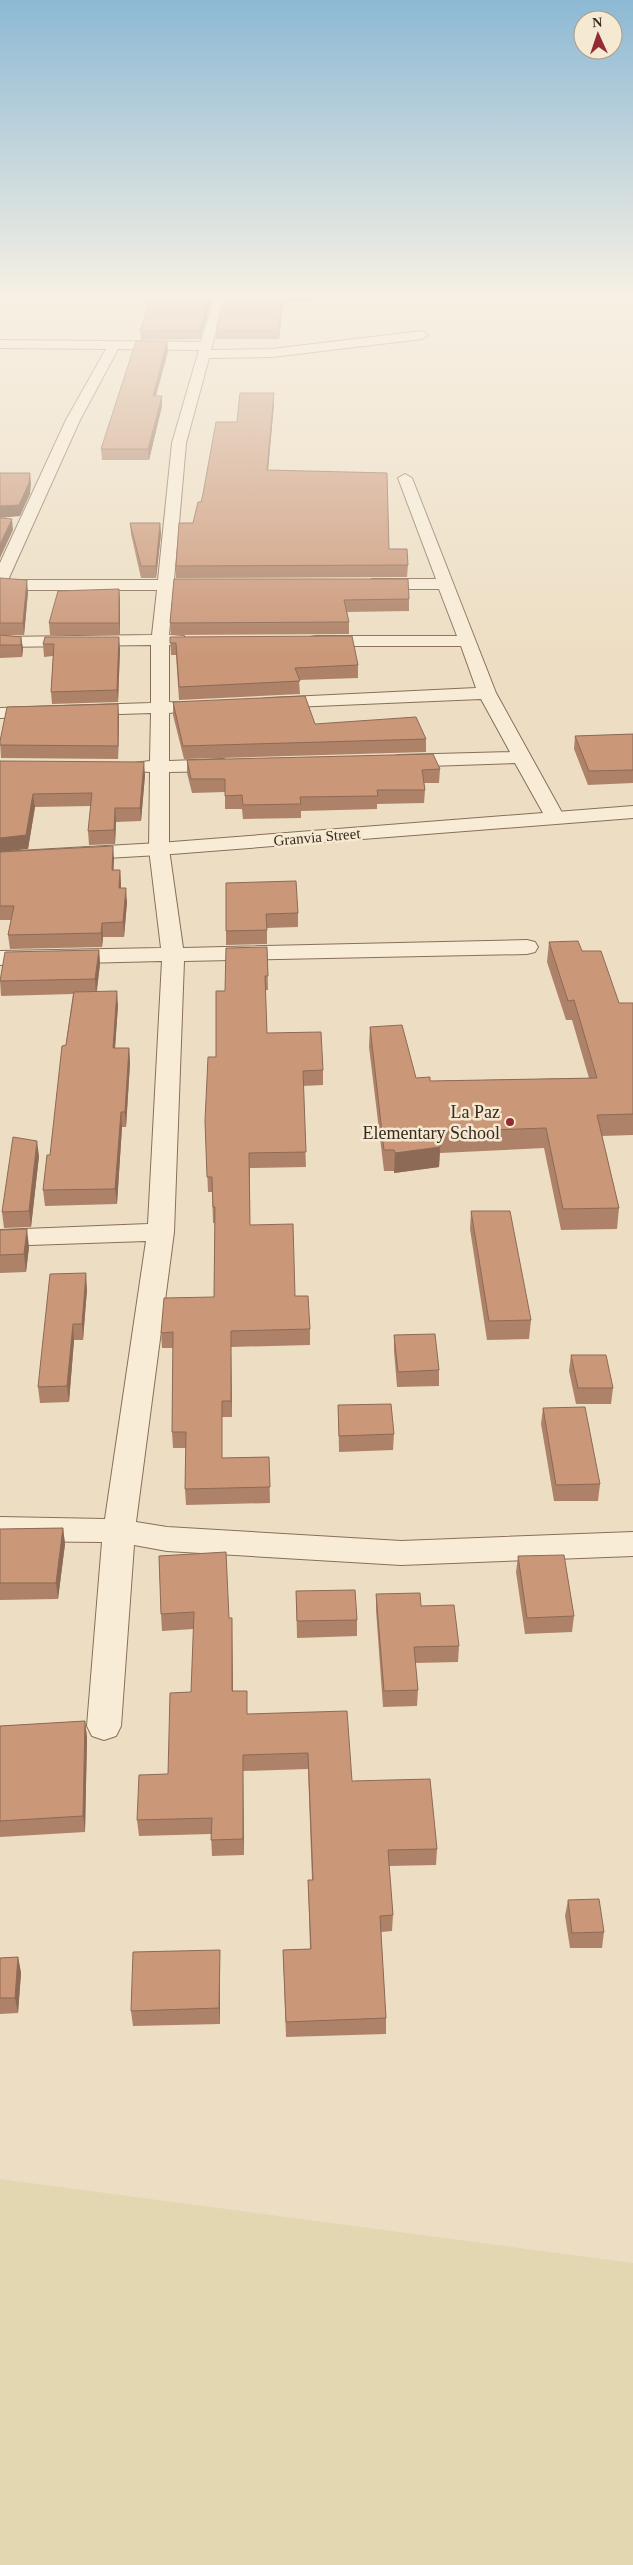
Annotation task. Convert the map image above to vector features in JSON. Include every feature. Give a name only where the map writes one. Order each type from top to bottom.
[{"type":"street","points":[[0,580],[75,418]]},
{"type":"street","points":[[104,1726],[119,1531],[161,1232],[173,955],[159,850],[160,640],[167,585],[179,443],[186,418]]},
{"type":"street","points":[[405,478],[487,693],[520,758],[555,818]]},
{"type":"street","points":[[9,523],[27,523]]},
{"type":"street","points":[[356,584],[445,584]]},
{"type":"street","points":[[0,585],[197,585]]},
{"type":"street","points":[[0,642],[190,640]]},
{"type":"street","points":[[298,641],[466,641]]},
{"type":"street","points":[[249,704],[487,693]]},
{"type":"street","points":[[0,713],[200,706]]},
{"type":"street","points":[[384,761],[520,758]]},
{"type":"street","points":[[119,766],[237,765]]},
{"type":"street","name":"Granvia Street","points":[[0,858],[159,850],[633,812]]},
{"type":"street","points":[[0,958],[528,947]]},
{"type":"street","points":[[0,1238],[161,1232]]},
{"type":"street","points":[[0,1528],[119,1531],[167,1539],[401,1553],[633,1544]]},
{"type":"shaded area","points":[[0,2179],[633,2263],[633,2565],[0,2565]]},
{"type":"building","points":[[111,418],[156,418],[148,449],[101,449]]},
{"type":"building","points":[[237,418],[272,418],[267,470],[387,473],[389,549],[407,549],[408,565],[176,566],[179,523],[193,523],[198,502],[201,502],[216,422],[237,422]]},
{"type":"building","points":[[0,473],[30,473],[29,483],[19,505],[0,506]]},
{"type":"building","points":[[0,518],[12,519],[0,544]]},
{"type":"building","points":[[130,523],[160,523],[156,566],[141,566]]},
{"type":"building","points":[[0,578],[27,580],[23,623],[0,623]]},
{"type":"building","points":[[174,579],[408,579],[409,599],[344,600],[349,622],[170,623]]},
{"type":"building","points":[[119,589],[119,623],[49,623],[58,591]]},
{"type":"building","points":[[0,635],[21,637],[21,645],[0,645]]},
{"type":"building","points":[[352,636],[358,665],[295,668],[300,681],[179,687],[176,643],[170,643],[170,637]]},
{"type":"building","points":[[45,637],[119,637],[117,690],[51,692],[54,644],[43,644]]},
{"type":"building","points":[[305,696],[315,724],[416,717],[426,739],[183,746],[173,702]]},
{"type":"building","points":[[118,704],[118,746],[0,745],[7,707]]},
{"type":"building","points":[[633,734],[633,770],[589,771],[575,736]]},
{"type":"building","points":[[433,754],[440,769],[422,770],[425,790],[377,790],[378,796],[300,797],[301,804],[243,805],[242,795],[225,796],[225,779],[191,779],[187,760]]},
{"type":"building","points":[[0,761],[144,762],[140,808],[115,808],[114,830],[88,831],[92,793],[33,794],[26,835],[0,838]]},
{"type":"building","points":[[113,846],[112,870],[120,870],[119,888],[126,888],[123,922],[102,923],[101,933],[8,935],[14,906],[0,906],[0,852]]},
{"type":"building","points":[[296,881],[298,913],[266,914],[267,930],[226,931],[226,883]]},
{"type":"building","points":[[578,941],[582,951],[601,951],[619,1003],[633,1003],[633,1114],[597,1115],[619,1208],[563,1209],[546,1128],[438,1132],[440,1147],[395,1153],[394,1150],[384,1150],[370,1027],[402,1025],[416,1078],[430,1077],[430,1081],[597,1078],[574,1000],[568,1001],[549,942]]},
{"type":"building","points":[[267,947],[268,976],[265,976],[267,1033],[321,1032],[323,1070],[303,1071],[306,1152],[249,1153],[250,1225],[293,1224],[295,1296],[308,1296],[310,1329],[231,1331],[231,1401],[222,1401],[222,1458],[269,1457],[270,1487],[185,1489],[186,1432],[172,1432],[173,1332],[161,1333],[164,1298],[214,1297],[215,1207],[213,1207],[212,1177],[207,1177],[205,1121],[208,1057],[216,1057],[216,991],[225,991],[226,948]]},
{"type":"building","points":[[99,950],[95,979],[0,981],[5,952]]},
{"type":"building","points":[[117,991],[113,1048],[129,1048],[125,1112],[121,1112],[115,1189],[43,1190],[47,1155],[50,1155],[62,1046],[66,1045],[74,992]]},
{"type":"building","points":[[13,1137],[37,1141],[29,1211],[2,1212]]},
{"type":"building","points":[[471,1211],[510,1211],[531,1320],[489,1321]]},
{"type":"building","points":[[27,1229],[24,1254],[0,1255],[0,1230]]},
{"type":"building","points":[[86,1273],[82,1324],[73,1324],[67,1386],[38,1387],[50,1274]]},
{"type":"building","points":[[435,1334],[439,1370],[398,1372],[394,1335]]},
{"type":"building","points":[[571,1355],[606,1355],[613,1388],[578,1388]]},
{"type":"building","points":[[391,1404],[394,1434],[339,1436],[338,1405]]},
{"type":"building","points":[[585,1407],[600,1484],[556,1485],[543,1408]]},
{"type":"building","points":[[63,1528],[56,1583],[0,1583],[0,1529]]},
{"type":"building","points":[[226,1552],[229,1618],[232,1618],[232,1691],[247,1691],[247,1714],[347,1711],[352,1781],[430,1779],[437,1849],[388,1850],[393,1915],[380,1916],[386,2018],[286,2022],[283,1950],[311,1949],[308,1880],[313,1880],[308,1753],[243,1755],[243,1839],[211,1840],[212,1818],[137,1820],[139,1775],[168,1774],[170,1693],[191,1692],[194,1612],[161,1614],[159,1556]]},
{"type":"building","points":[[564,1555],[574,1616],[527,1618],[518,1556]]},
{"type":"building","points":[[355,1590],[357,1620],[297,1621],[296,1591]]},
{"type":"building","points":[[420,1593],[421,1606],[454,1605],[459,1646],[414,1647],[418,1690],[384,1691],[376,1594]]},
{"type":"building","points":[[85,1721],[83,1816],[0,1821],[0,1726]]},
{"type":"building","points":[[599,1899],[604,1932],[572,1933],[568,1900]]},
{"type":"building","points":[[220,1950],[219,2008],[131,2011],[133,1952]]},
{"type":"building","points":[[18,1957],[15,1998],[0,1998],[0,1958]]},
{"type":"place","name":"La Paz Elementary School","points":[[510,1122]]}]
